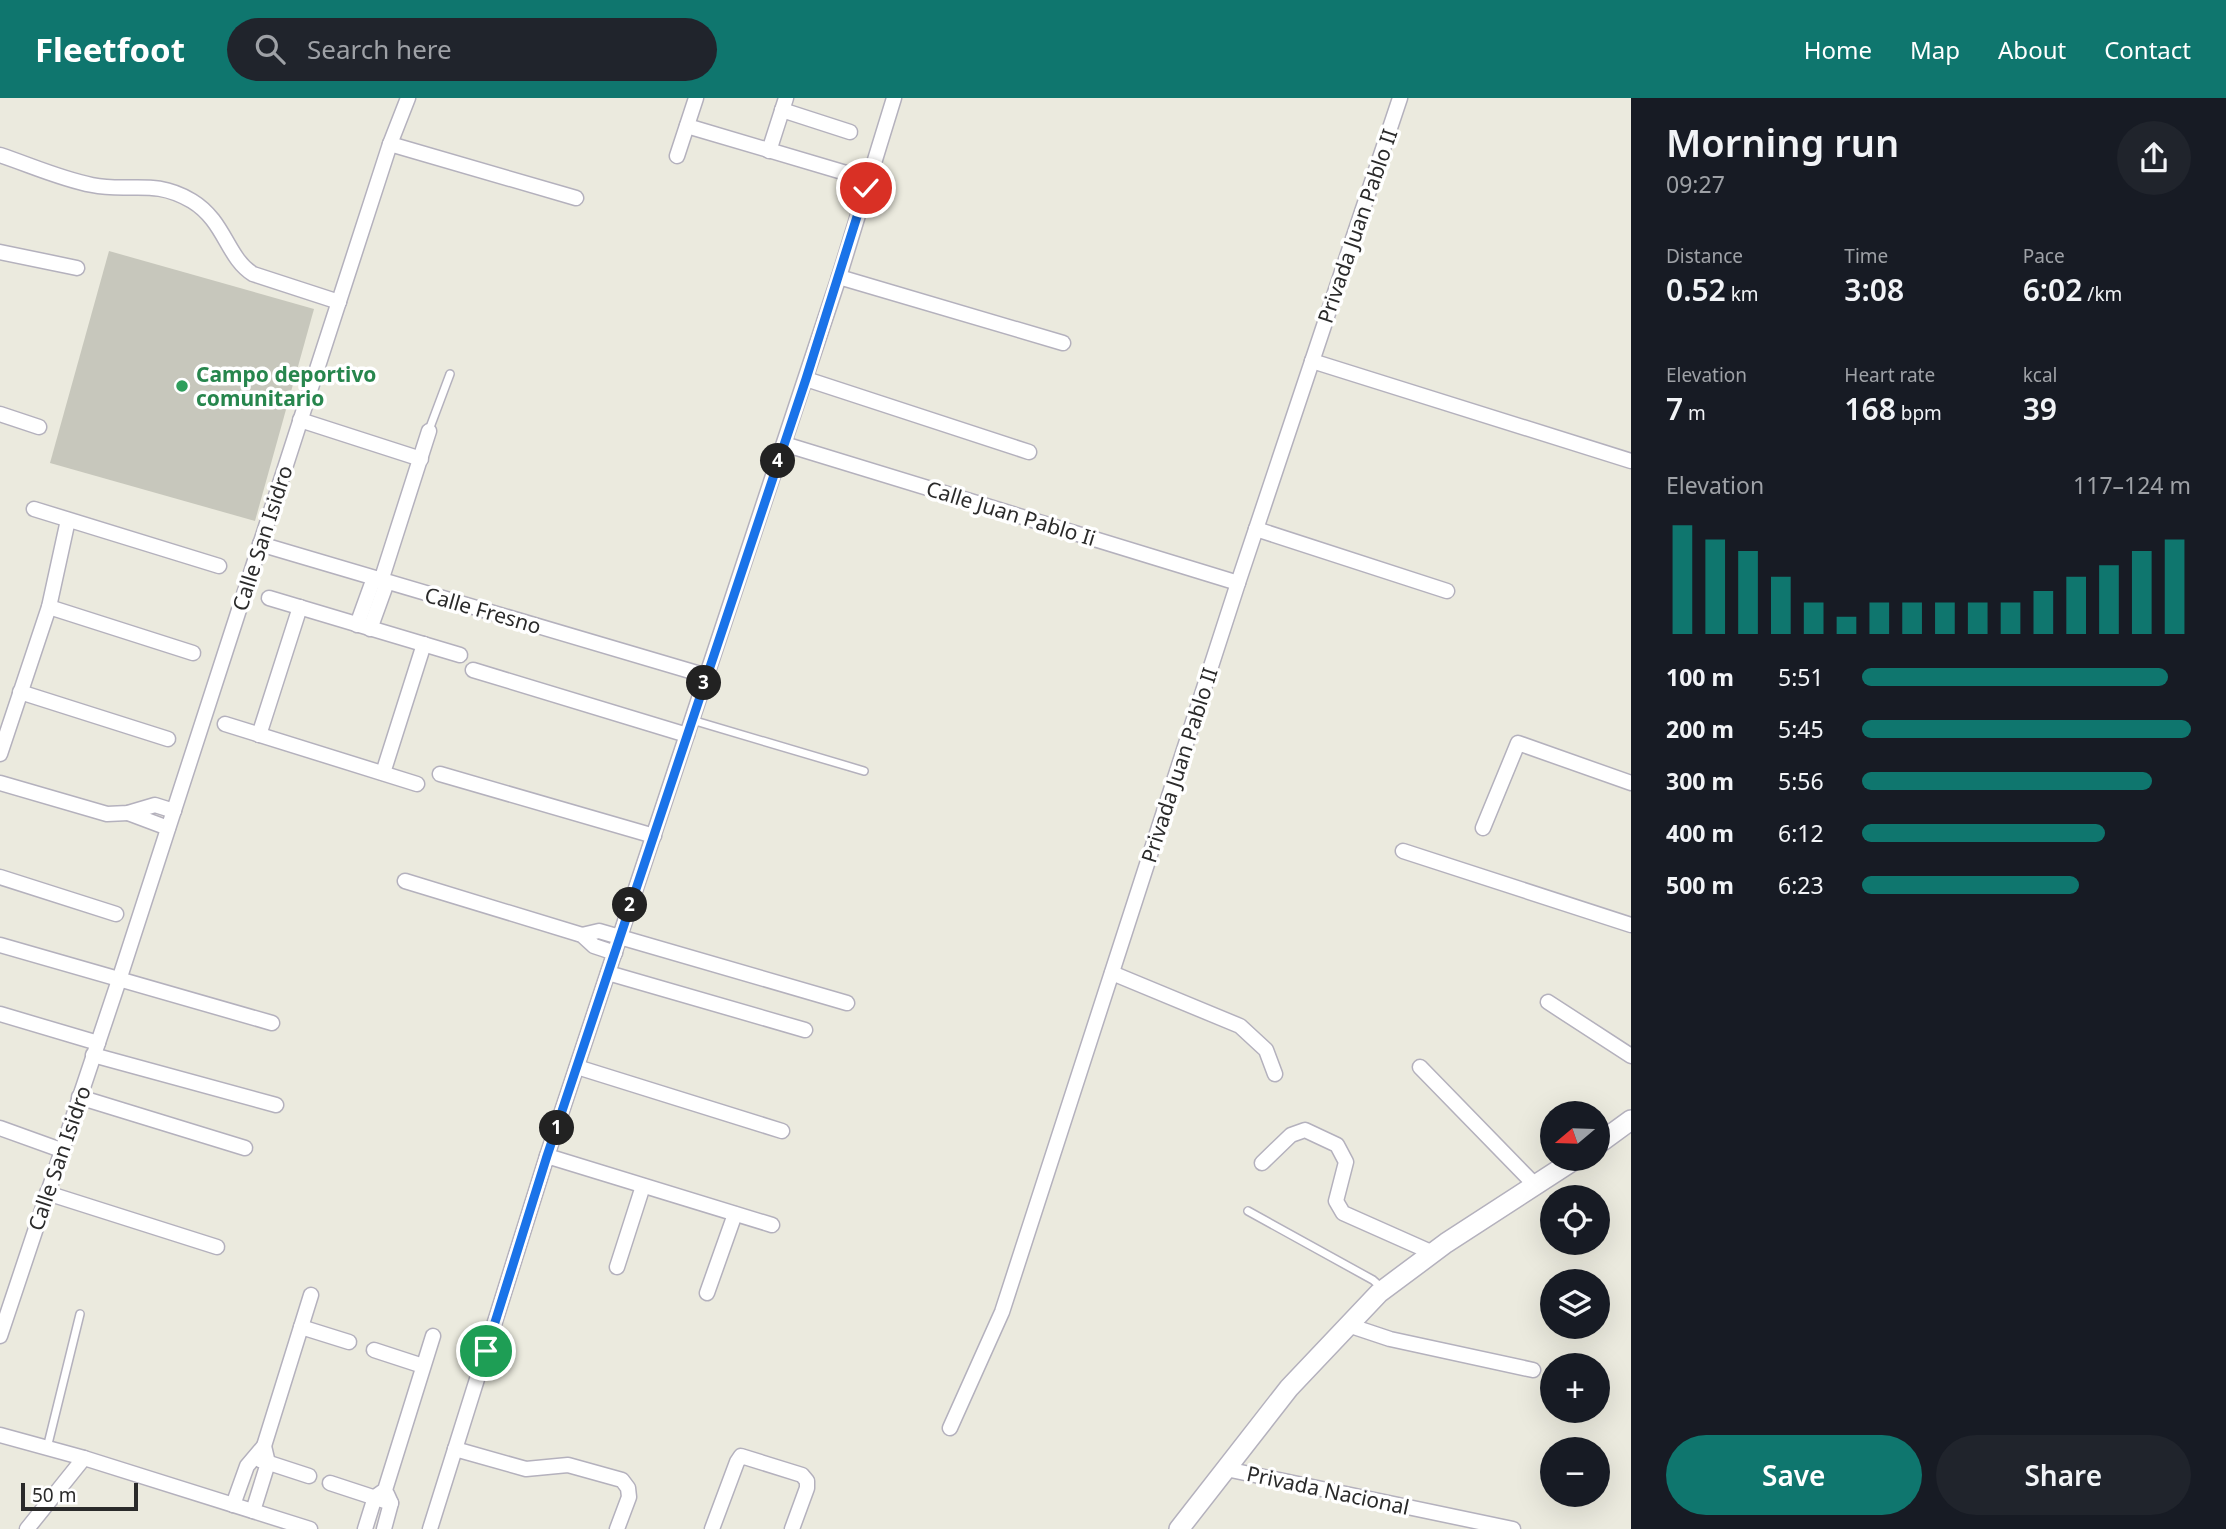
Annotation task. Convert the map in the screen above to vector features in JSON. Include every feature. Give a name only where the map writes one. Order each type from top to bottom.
[{"type":"main road","points":[[1610,1135],[1631,1120]]},
{"type":"main road","points":[[1184,1527],[1289,1388],[1384,1290],[1433,1253],[1557,1171]]},
{"type":"street","name":"Calle San Isidro","points":[[0,1336],[119,980],[390,144],[408,98]]},
{"type":"street","points":[[677,156],[696,98]]},
{"type":"street","points":[[430,1529],[547,1156],[806,379],[894,98]]},
{"type":"street","name":"Privada Juan Pablo II","points":[[950,1428],[1002,1312],[1255,529],[1400,98]]},
{"type":"street","points":[[769,151],[784,104],[850,132]]},
{"type":"street","points":[[687,126],[846,173]]},
{"type":"street","points":[[390,144],[576,198]]},
{"type":"street","points":[[0,155],[93,186],[153,187],[175,192],[195,203],[214,219],[242,268],[339,302]]},
{"type":"street","points":[[0,252],[77,268]]},
{"type":"street","points":[[839,277],[1063,343]]},
{"type":"street","points":[[1312,361],[1631,461]]},
{"type":"street","points":[[806,379],[1029,452]]},
{"type":"street","points":[[0,414],[39,427]]},
{"type":"street","points":[[300,420],[421,459]]},
{"type":"street","points":[[364,627],[429,431]]},
{"type":"street","name":"Calle Juan Pablo Ii","points":[[784,444],[1238,583]]},
{"type":"street","points":[[34,509],[219,566]]},
{"type":"street","points":[[0,754],[49,607],[68,520]]},
{"type":"street","points":[[1255,529],[1447,591]]},
{"type":"street","name":"Calle Fresno","points":[[260,544],[707,676]]},
{"type":"street","points":[[269,598],[460,655]]},
{"type":"street","points":[[49,607],[193,653]]},
{"type":"street","points":[[259,735],[300,607]]},
{"type":"street","points":[[383,773],[424,645]]},
{"type":"street","points":[[473,670],[687,735]]},
{"type":"street","points":[[20,692],[168,739]]},
{"type":"street","points":[[225,724],[417,784]]},
{"type":"street","points":[[1483,828],[1518,743],[1631,783]]},
{"type":"street","points":[[440,774],[653,836]]},
{"type":"street","points":[[0,783],[107,814],[128,813],[155,805],[174,811]]},
{"type":"street","points":[[128,813],[168,828]]},
{"type":"street","points":[[1403,851],[1631,925]]},
{"type":"street","points":[[0,877],[116,914]]},
{"type":"street","points":[[405,881],[582,935],[594,946],[615,953]]},
{"type":"street","points":[[582,935],[599,931],[847,1003]]},
{"type":"street","points":[[0,945],[272,1023]]},
{"type":"street","points":[[608,973],[805,1030]]},
{"type":"street","points":[[1112,973],[1240,1026],[1266,1050],[1275,1074]]},
{"type":"street","points":[[1548,1002],[1631,1056]]},
{"type":"street","points":[[0,1014],[96,1049],[276,1105]]},
{"type":"street","points":[[577,1067],[782,1131]]},
{"type":"street","points":[[1420,1067],[1535,1185]]},
{"type":"street","points":[[79,1097],[245,1148]]},
{"type":"street","points":[[0,1128],[61,1150]]},
{"type":"street","points":[[1262,1163],[1291,1135],[1305,1130],[1337,1145],[1346,1162],[1335,1200],[1343,1213],[1433,1253]]},
{"type":"street","points":[[547,1156],[772,1225]]},
{"type":"street","points":[[617,1267],[643,1186]]},
{"type":"street","points":[[47,1193],[218,1247]]},
{"type":"street","points":[[707,1293],[735,1214]]},
{"type":"street","points":[[233,1505],[252,1458],[264,1447],[311,1295]]},
{"type":"street","points":[[1348,1325],[1390,1339],[1534,1370]]},
{"type":"street","points":[[301,1327],[349,1342]]},
{"type":"street","points":[[365,1529],[383,1496],[433,1336]]},
{"type":"street","points":[[374,1350],[423,1366]]},
{"type":"street","points":[[0,1435],[84,1458],[310,1529]]},
{"type":"street","points":[[253,1511],[268,1463],[264,1447]]},
{"type":"street","points":[[455,1449],[526,1469],[568,1465],[622,1480],[628,1488],[629,1497],[617,1529]]},
{"type":"street","points":[[712,1529],[741,1456],[802,1475],[807,1481],[792,1529]]},
{"type":"street","points":[[27,1529],[84,1458]]},
{"type":"street","points":[[252,1458],[309,1476]]},
{"type":"street","name":"Privada Nacional","points":[[1226,1469],[1513,1529]]},
{"type":"street","points":[[330,1483],[383,1496]]},
{"type":"street","points":[[383,1496],[384,1529]]},
{"type":"lane","points":[[429,431],[450,374]]},
{"type":"lane","points":[[692,720],[864,771]]},
{"type":"lane","points":[[1248,1211],[1373,1280],[1384,1290]]},
{"type":"lane","points":[[47,1448],[80,1314]]},
{"type":"building","name":"Campo deportivo comunitario","points":[[109,251],[314,309],[255,521],[50,463]]},
{"type":"place","name":"Campo deportivo comunitario","points":[[182,386]]},
{"type":"route","points":[[486,1351],[547,1156],[806,379],[866,188]]}]
